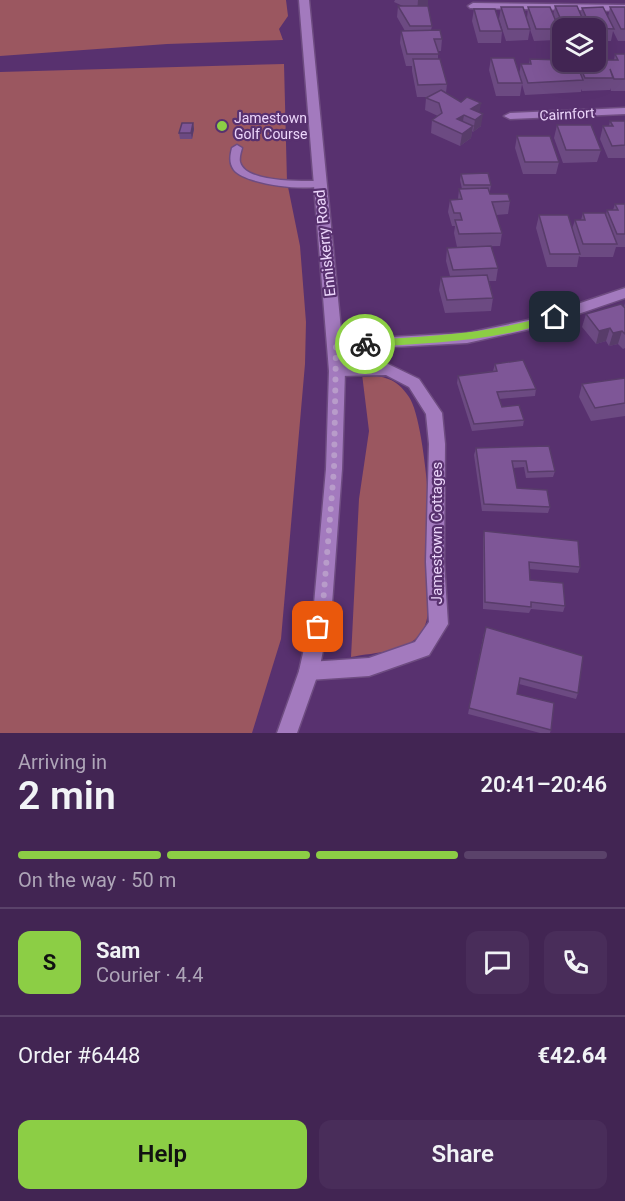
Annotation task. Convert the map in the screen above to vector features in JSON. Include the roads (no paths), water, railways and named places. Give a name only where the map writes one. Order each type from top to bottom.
[{"type":"main road","name":"Enniskerry Road","points":[[287,733],[309,671],[323,604],[334,469],[337,371],[304,0]]},
{"type":"main road","points":[[474,6],[625,8]]},
{"type":"main road","name":"Cairnfort","points":[[510,116],[625,111]]},
{"type":"main road","points":[[336,345],[467,338],[535,324],[625,293]]},
{"type":"main road","name":"Jamestown Cottages","points":[[309,671],[369,668],[422,649],[439,624],[435,562],[437,444],[434,413],[414,383],[388,369],[337,371]]},
{"type":"lane","points":[[237,148],[234,163],[238,170],[249,178],[319,184]]},
{"type":"place","name":"Jamestown Golf Course","points":[[222,126]]}]
